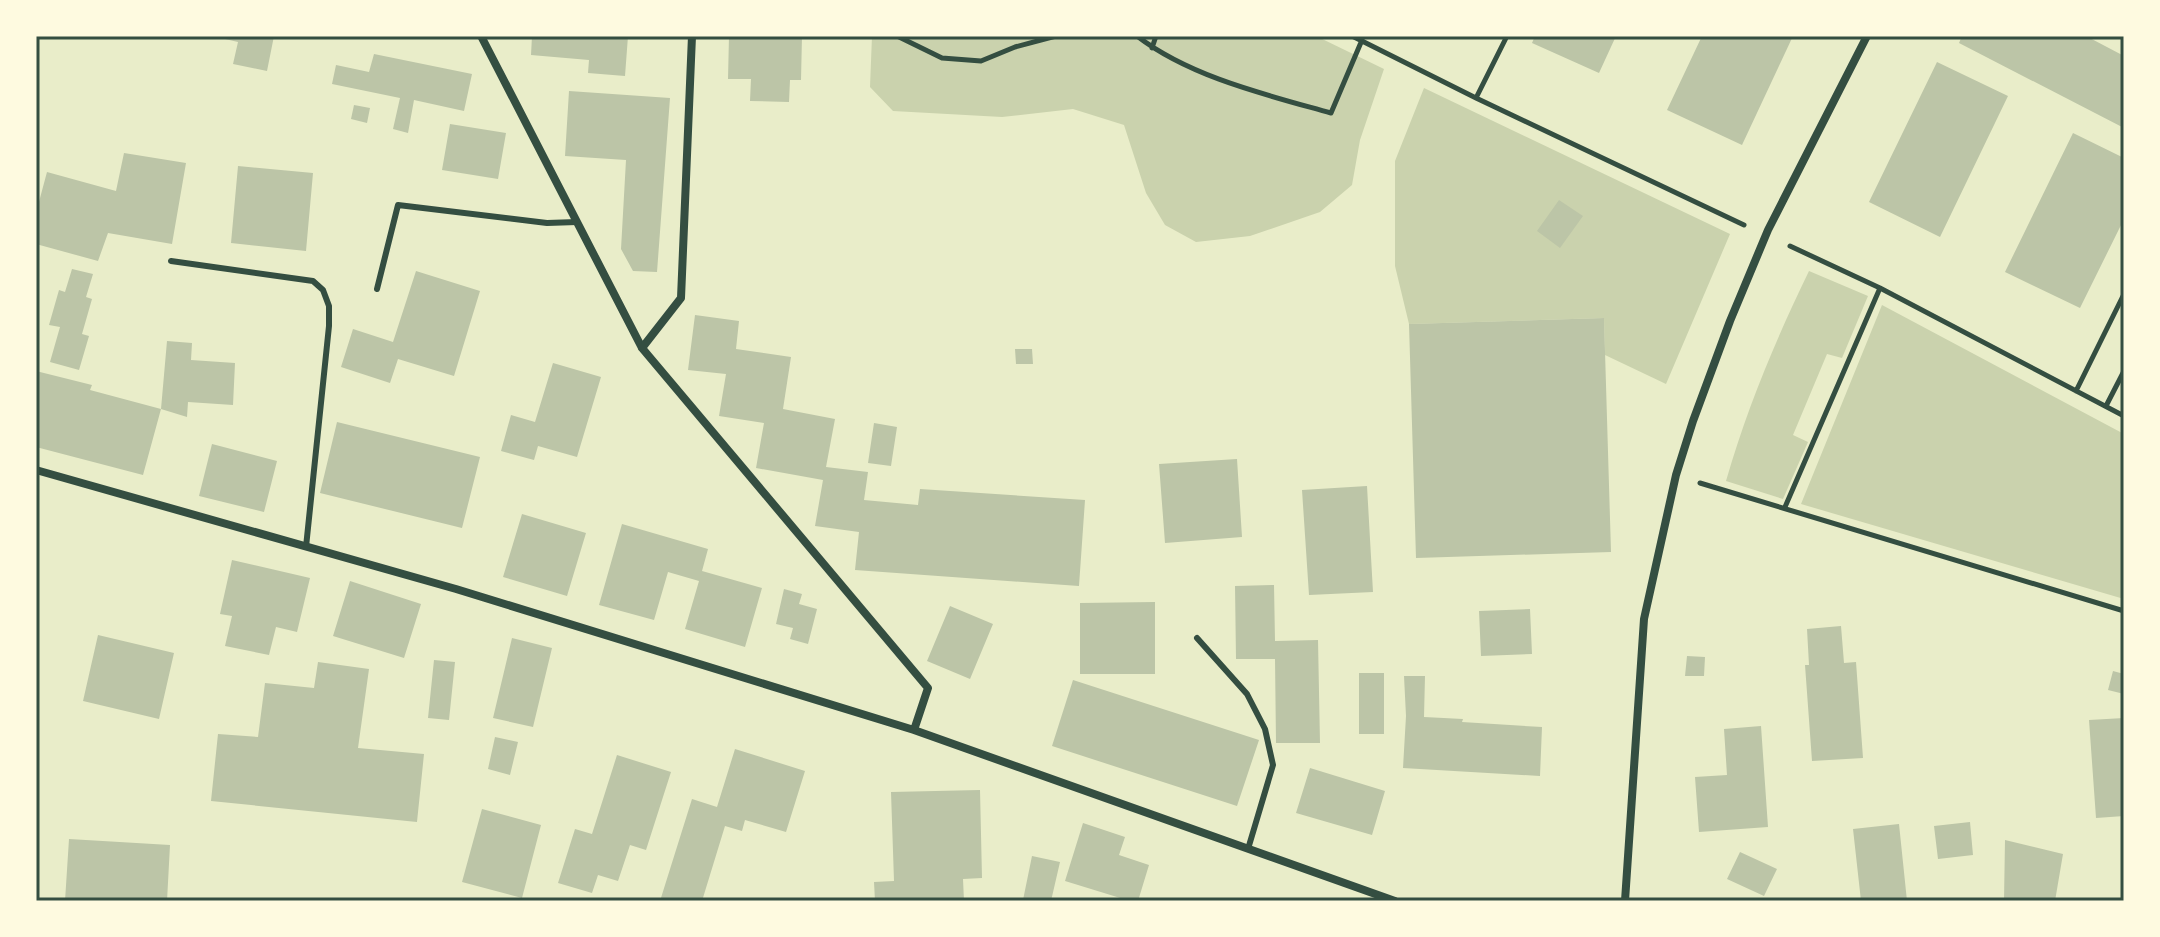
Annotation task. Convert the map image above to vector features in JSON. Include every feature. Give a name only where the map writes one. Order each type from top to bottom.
[{"type":"street","points":[[481,36],[642,348],[928,688],[914,730]]},
{"type":"street","points":[[642,348],[681,298],[692,36]]},
{"type":"street","points":[[1625,901],[1644,619],[1676,475],[1730,321],[1768,230],[1867,36]]},
{"type":"street","points":[[36,470],[456,589],[914,730],[1395,901]]},
{"type":"lane","points":[[377,289],[398,205],[547,223],[577,222]]},
{"type":"lane","points":[[171,261],[289,276],[313,281],[323,290],[329,306],[329,326],[306,547]]},
{"type":"lane","points":[[1197,638],[1247,694],[1265,729],[1271,753],[1273,765],[1248,849]]},
{"type":"path","points":[[897,36],[942,58],[981,61],[1015,47],[1056,36]]},
{"type":"path","points":[[1137,36],[1152,48],[1238,87],[1331,113],[1362,40]]},
{"type":"path","points":[[1152,48],[1156,36]]},
{"type":"path","points":[[1476,98],[1507,36]]},
{"type":"path","points":[[1785,508],[1880,288]]},
{"type":"path","points":[[2076,391],[2124,294]]},
{"type":"path","points":[[2106,406],[2124,371]]},
{"type":"path","points":[[1676,475],[2124,611]]},
{"type":"green space","points":[[872,36],[1316,36],[1384,69],[1360,140],[1352,185],[1320,212],[1250,236],[1196,242],[1165,225],[1146,193],[1124,125],[1073,109],[1002,117],[893,111],[870,87]]},
{"type":"green space","points":[[1424,88],[1730,234],[1666,384],[1605,355],[1604,318],[1409,324],[1395,266],[1395,161]]},
{"type":"green space","points":[[1809,271],[1868,296],[1842,358],[1827,354],[1793,435],[1808,442],[1783,499],[1726,481],[1763,374]]},
{"type":"green space","points":[[1882,305],[2124,434],[2124,599],[1801,504]]},
{"type":"building","points":[[212,36],[274,36],[267,71],[233,64],[238,42]]},
{"type":"building","points":[[532,36],[628,36],[625,76],[588,73],[589,60],[531,55]]},
{"type":"building","points":[[729,36],[802,36],[801,80],[790,80],[789,102],[750,101],[751,79],[728,79]]},
{"type":"building","points":[[1535,36],[1616,36],[1599,73],[1532,43]]},
{"type":"building","points":[[1702,36],[1793,36],[1742,145],[1667,110]]},
{"type":"building","points":[[1962,36],[2086,36],[2124,56],[2124,128],[1959,43]]},
{"type":"building","points":[[374,54],[472,74],[464,111],[414,100],[408,133],[393,129],[400,98],[332,84],[336,65],[369,72]]},
{"type":"building","points":[[1937,62],[2008,96],[1940,237],[1869,202]]},
{"type":"building","points":[[569,91],[670,98],[657,272],[633,271],[621,249],[626,160],[565,156]]},
{"type":"building","points":[[354,105],[370,108],[367,123],[351,119]]},
{"type":"building","points":[[450,124],[506,133],[498,179],[442,170]]},
{"type":"building","points":[[2073,133],[2124,158],[2124,219],[2080,308],[2005,272]]},
{"type":"building","points":[[124,153],[186,163],[172,244],[108,233],[98,261],[36,244],[36,213],[47,172],[116,191]]},
{"type":"building","points":[[238,166],[313,173],[306,251],[231,243]]},
{"type":"building","points":[[1559,200],[1583,216],[1560,248],[1537,231]]},
{"type":"building","points":[[72,269],[93,274],[86,297],[92,299],[82,334],[89,336],[79,370],[50,362],[60,327],[49,325],[59,290],[65,292]]},
{"type":"building","points":[[416,271],[480,291],[454,376],[398,359],[390,383],[341,367],[353,329],[393,342]]},
{"type":"building","points":[[695,315],[739,321],[736,349],[791,357],[783,409],[835,419],[826,467],[868,472],[864,500],[918,505],[920,489],[1085,500],[1079,586],[855,570],[859,532],[815,526],[823,480],[756,468],[764,423],[719,416],[726,374],[688,370]]},
{"type":"building","points":[[1604,318],[1611,552],[1416,558],[1409,324]]},
{"type":"building","points":[[167,341],[192,343],[191,360],[235,363],[233,405],[188,402],[187,417],[161,409]]},
{"type":"building","points":[[1015,349],[1032,349],[1033,364],[1016,364]]},
{"type":"building","points":[[553,363],[601,377],[577,457],[538,446],[534,460],[501,451],[511,415],[535,422]]},
{"type":"building","points":[[36,371],[92,385],[90,390],[161,409],[143,475],[36,447]]},
{"type":"building","points":[[337,422],[480,457],[462,528],[320,493]]},
{"type":"building","points":[[874,423],[897,427],[891,466],[868,463]]},
{"type":"building","points":[[212,444],[277,461],[264,512],[199,496]]},
{"type":"building","points":[[1237,459],[1242,537],[1165,543],[1159,464]]},
{"type":"building","points":[[1367,486],[1373,592],[1309,595],[1302,490]]},
{"type":"building","points":[[522,514],[586,533],[567,596],[503,577]]},
{"type":"building","points":[[622,524],[708,549],[702,571],[762,588],[745,647],[685,629],[699,581],[668,572],[654,620],[599,605]]},
{"type":"building","points":[[232,560],[310,578],[297,632],[276,627],[269,655],[225,646],[232,616],[220,614]]},
{"type":"building","points":[[350,581],[421,604],[404,658],[333,636]]},
{"type":"building","points":[[1274,585],[1275,641],[1318,640],[1320,743],[1276,743],[1275,659],[1236,659],[1235,586]]},
{"type":"building","points":[[784,589],[802,594],[799,604],[817,609],[808,644],[790,639],[793,628],[776,624]]},
{"type":"building","points":[[1155,602],[1155,674],[1080,674],[1080,603]]},
{"type":"building","points":[[950,606],[993,624],[970,679],[927,661]]},
{"type":"building","points":[[1530,609],[1532,654],[1481,656],[1479,611]]},
{"type":"building","points":[[1841,626],[1844,663],[1856,662],[1863,758],[1812,761],[1805,665],[1809,665],[1807,629]]},
{"type":"building","points":[[98,635],[174,653],[159,719],[83,701]]},
{"type":"building","points":[[512,638],[552,648],[533,727],[493,718]]},
{"type":"building","points":[[1687,656],[1705,657],[1704,676],[1685,676]]},
{"type":"building","points":[[434,660],[455,662],[449,720],[428,718]]},
{"type":"building","points":[[318,662],[369,669],[358,748],[424,754],[417,822],[211,801],[218,734],[258,737],[265,683],[314,688]]},
{"type":"building","points":[[2113,671],[2124,674],[2124,694],[2108,690]]},
{"type":"building","points":[[1359,673],[1384,673],[1384,734],[1359,734]]},
{"type":"building","points":[[1404,676],[1425,676],[1424,717],[1542,727],[1540,776],[1403,768],[1406,716]]},
{"type":"building","points":[[1073,680],[1259,740],[1237,806],[1052,746]]},
{"type":"building","points":[[2124,718],[2124,816],[2096,818],[2089,720]]},
{"type":"building","points":[[1761,726],[1768,827],[1699,832],[1695,777],[1727,775],[1724,729]]},
{"type":"building","points":[[495,737],[518,742],[510,775],[488,769]]},
{"type":"building","points":[[735,749],[805,771],[786,832],[745,820],[742,831],[725,826],[702,901],[660,901],[692,799],[717,807]]},
{"type":"building","points":[[617,755],[671,772],[646,850],[630,845],[618,881],[598,875],[592,893],[558,883],[575,829],[592,834]]},
{"type":"building","points":[[1310,768],[1385,791],[1372,835],[1296,813]]},
{"type":"building","points":[[980,790],[982,878],[963,879],[964,901],[875,901],[874,882],[894,881],[891,792]]},
{"type":"building","points":[[482,809],[541,825],[522,898],[462,882]]},
{"type":"building","points":[[1970,822],[1973,855],[1938,859],[1934,826]]},
{"type":"building","points":[[1083,823],[1125,837],[1119,855],[1149,865],[1138,901],[1065,881]]},
{"type":"building","points":[[1899,824],[1907,901],[1861,901],[1853,829]]},
{"type":"building","points":[[69,839],[170,845],[167,901],[65,901]]},
{"type":"building","points":[[2005,840],[2063,854],[2055,901],[2004,901]]},
{"type":"building","points":[[1740,852],[1777,869],[1764,896],[1727,879]]},
{"type":"building","points":[[1032,856],[1060,862],[1051,901],[1023,900]]}]
